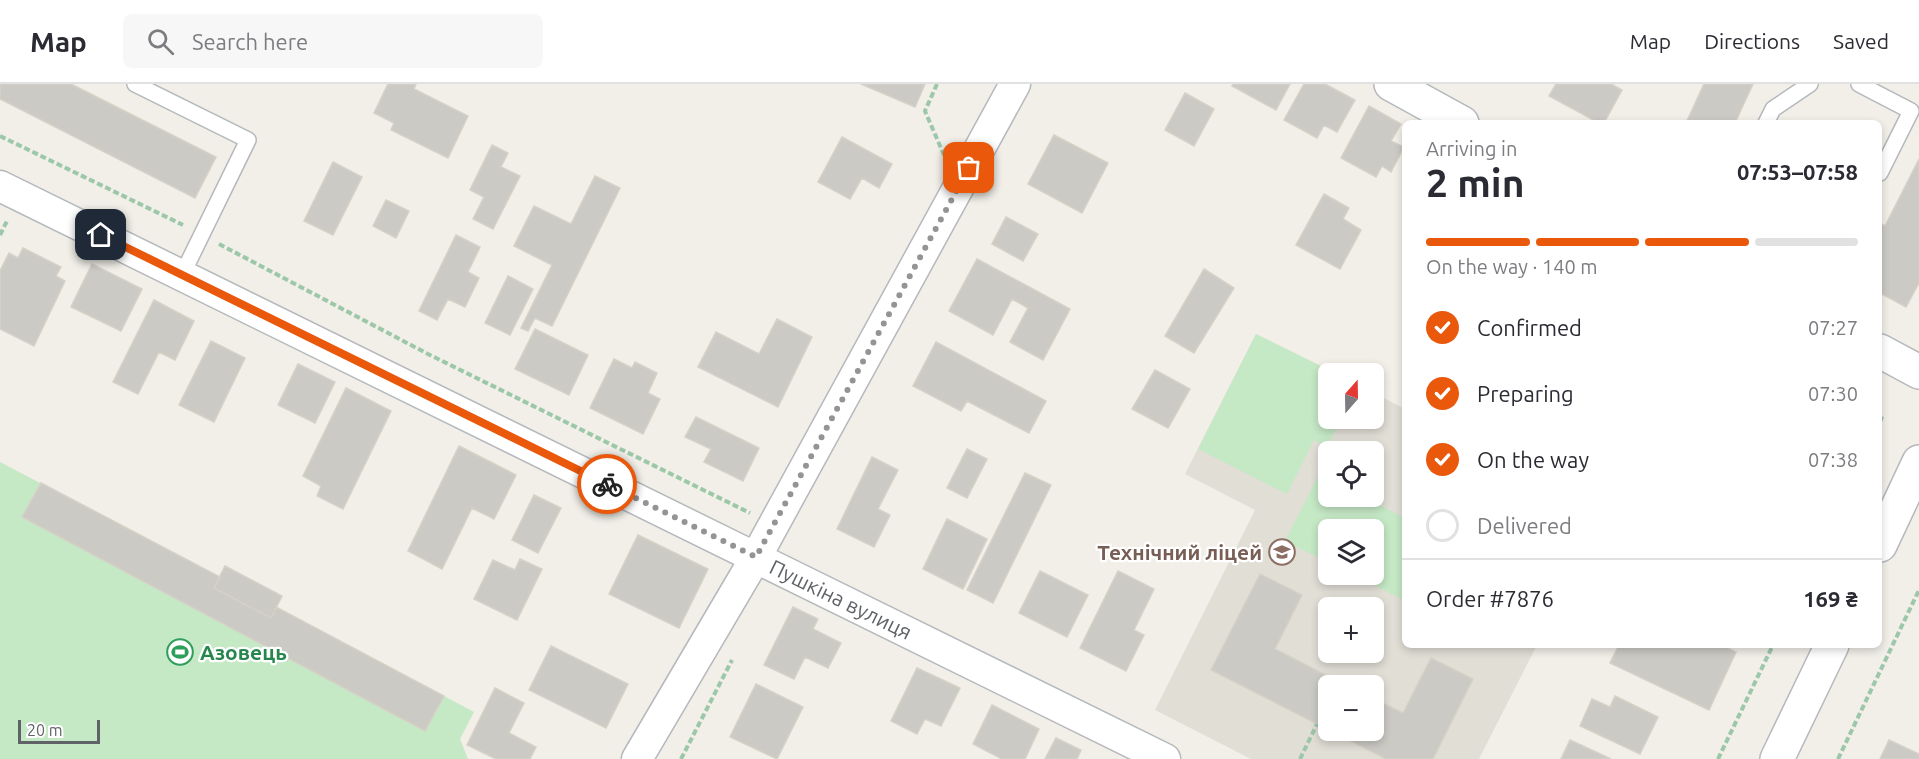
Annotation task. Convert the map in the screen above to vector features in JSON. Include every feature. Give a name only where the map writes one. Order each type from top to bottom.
[{"type":"street","points":[[637,759],[774,525],[1015,84]]},
{"type":"street","points":[[1390,84],[1456,120]]},
{"type":"street","name":"Пушкіна вулиця","points":[[0,186],[1165,759]]},
{"type":"street","points":[[1882,352],[1919,372]]},
{"type":"street","points":[[1882,541],[1919,462]]},
{"type":"street","points":[[1777,759],[1831,648]]},
{"type":"lane","points":[[135,84],[248,140],[182,275]]},
{"type":"lane","points":[[1768,120],[1773,109],[1810,84]]},
{"type":"lane","points":[[1859,84],[1911,111],[1882,169]]},
{"type":"path","points":[[937,84],[925,111],[945,159]]},
{"type":"path","points":[[0,136],[202,235],[428,354],[774,525]]},
{"type":"path","points":[[1838,759],[1919,590]]},
{"type":"path","points":[[1718,759],[1772,648]]},
{"type":"path","points":[[681,759],[735,653]]},
{"type":"path","points":[[1300,759],[1317,724]]},
{"type":"shaded area","name":"Технічний ліцей","points":[[1256,334],[1318,365],[1318,429],[1384,429],[1384,398],[1402,407],[1402,648],[1535,648],[1479,759],[1251,759],[1155,710],[1255,510],[1185,474]]},
{"type":"green space","points":[[1256,334],[1318,365],[1318,429],[1336,429],[1330,441],[1318,442],[1314,440],[1287,494],[1198,449]]},
{"type":"green space","name":"Азовець","points":[[0,462],[219,577],[225,566],[282,596],[277,607],[474,712],[460,739],[468,759],[0,759]]},
{"type":"green space","points":[[1318,476],[1318,507],[1384,507],[1402,516],[1402,599],[1373,585],[1384,585],[1384,519],[1318,519],[1318,558],[1285,541]]},
{"type":"building","points":[[0,84],[71,84],[216,157],[195,198],[0,99]]},
{"type":"building","points":[[388,84],[416,84],[414,89],[468,116],[448,158],[391,130],[394,123],[374,113]]},
{"type":"building","points":[[861,84],[925,84],[915,107]]},
{"type":"building","points":[[1233,84],[1290,84],[1276,110],[1232,86]]},
{"type":"building","points":[[1304,84],[1325,84],[1355,100],[1337,132],[1324,125],[1317,138],[1284,120]]},
{"type":"building","points":[[1556,84],[1611,84],[1622,90],[1606,120],[1593,120],[1549,96]]},
{"type":"building","points":[[1704,84],[1753,84],[1736,120],[1687,120]]},
{"type":"building","points":[[1185,93],[1214,109],[1194,146],[1165,130]]},
{"type":"building","points":[[1369,106],[1401,124],[1391,141],[1402,146],[1402,151],[1391,172],[1382,166],[1376,177],[1341,158]]},
{"type":"building","points":[[1054,135],[1108,163],[1082,213],[1028,184]]},
{"type":"building","points":[[842,137],[892,164],[879,188],[862,178],[850,199],[818,182]]},
{"type":"building","points":[[492,145],[508,153],[501,167],[520,176],[493,229],[473,219],[484,197],[470,190]]},
{"type":"building","points":[[1919,159],[1919,283],[1906,307],[1882,294],[1882,224],[1885,226]]},
{"type":"building","points":[[333,162],[362,177],[333,235],[304,221]]},
{"type":"building","points":[[595,176],[620,188],[552,326],[535,318],[528,331],[521,328],[552,265],[514,246],[534,206],[571,224]]},
{"type":"building","points":[[1324,194],[1349,208],[1343,219],[1361,230],[1340,269],[1296,245]]},
{"type":"building","points":[[386,200],[409,211],[396,238],[373,226]]},
{"type":"building","points":[[1006,217],[1038,234],[1023,261],[992,244]]},
{"type":"building","points":[[456,235],[480,247],[468,272],[479,278],[465,307],[448,299],[437,320],[419,311]]},
{"type":"building","points":[[23,248],[61,267],[56,276],[65,281],[34,346],[0,329],[0,271],[9,253],[18,258]]},
{"type":"building","points":[[977,259],[1070,309],[1043,360],[1010,342],[1028,308],[1012,299],[993,335],[949,311]]},
{"type":"building","points":[[92,264],[142,289],[121,331],[71,307]]},
{"type":"building","points":[[1204,269],[1234,288],[1194,353],[1165,336]]},
{"type":"building","points":[[508,276],[533,289],[510,335],[485,323]]},
{"type":"building","points":[[154,300],[194,321],[175,360],[159,352],[138,394],[113,382]]},
{"type":"building","points":[[777,319],[812,337],[778,407],[698,367],[716,332],[759,354]]},
{"type":"building","points":[[535,329],[588,355],[569,395],[515,369]]},
{"type":"building","points":[[211,341],[245,358],[214,422],[179,405]]},
{"type":"building","points":[[936,342],[1046,401],[1029,433],[967,401],[961,411],[913,386]]},
{"type":"building","points":[[614,359],[632,368],[635,362],[657,373],[648,393],[660,399],[643,434],[590,408]]},
{"type":"building","points":[[298,364],[335,382],[315,423],[278,405]]},
{"type":"building","points":[[1155,370],[1190,389],[1168,428],[1132,409]]},
{"type":"building","points":[[346,388],[391,411],[343,509],[317,496],[321,486],[303,476]]},
{"type":"building","points":[[696,417],[759,448],[743,481],[704,462],[711,449],[685,437]]},
{"type":"building","points":[[459,446],[516,475],[494,519],[472,508],[442,569],[408,551]]},
{"type":"building","points":[[967,449],[987,459],[967,498],[947,488]]},
{"type":"building","points":[[872,457],[898,470],[878,509],[890,515],[874,547],[837,529]]},
{"type":"building","points":[[1025,473],[1051,485],[993,603],[967,590]]},
{"type":"building","points":[[41,483],[220,577],[214,588],[271,618],[276,607],[444,696],[425,731],[22,517]]},
{"type":"building","points":[[534,495],[561,508],[538,553],[512,540]]},
{"type":"building","points":[[947,519],[987,539],[963,589],[923,569]]},
{"type":"building","points":[[638,535],[708,569],[679,628],[609,594]]},
{"type":"building","points":[[520,559],[542,569],[517,620],[474,599],[493,560],[515,570]]},
{"type":"building","points":[[225,566],[282,596],[271,618],[214,588]]},
{"type":"building","points":[[1040,571],[1088,595],[1067,637],[1019,613]]},
{"type":"building","points":[[1118,571],[1154,589],[1134,630],[1144,635],[1126,671],[1080,648]]},
{"type":"building","points":[[1260,574],[1302,595],[1275,649],[1326,675],[1318,675],[1318,724],[1211,670]]},
{"type":"building","points":[[793,607],[818,619],[813,629],[841,643],[828,668],[805,657],[794,679],[764,665]]},
{"type":"building","points":[[551,646],[628,684],[606,728],[529,690]]},
{"type":"building","points":[[1618,648],[1727,648],[1736,652],[1709,710],[1610,663]]},
{"type":"building","points":[[1431,658],[1473,679],[1433,759],[1386,759],[1351,741],[1384,741],[1384,704],[1403,713]]},
{"type":"building","points":[[917,668],[960,688],[941,726],[925,719],[917,734],[891,721]]},
{"type":"building","points":[[756,684],[803,707],[777,759],[730,737]]},
{"type":"building","points":[[495,688],[524,703],[509,733],[536,747],[530,759],[496,759],[467,745]]},
{"type":"building","points":[[1615,696],[1658,717],[1640,754],[1580,726],[1592,699],[1610,707]]},
{"type":"building","points":[[992,705],[1039,729],[1025,759],[1002,759],[973,744]]},
{"type":"building","points":[[1056,738],[1081,750],[1077,759],[1045,759]]},
{"type":"building","points":[[1570,740],[1611,759],[1561,759]]},
{"type":"building","points":[[1889,740],[1919,754],[1919,759],[1880,759]]},
{"type":"way so far","points":[[607,484],[756,557],[969,168]]},
{"type":"place","name":"Технічний ліцей","points":[[1282,552]]},
{"type":"place","name":"Азовець","points":[[180,652]]},
{"type":"route","points":[[101,235],[607,484]]}]
